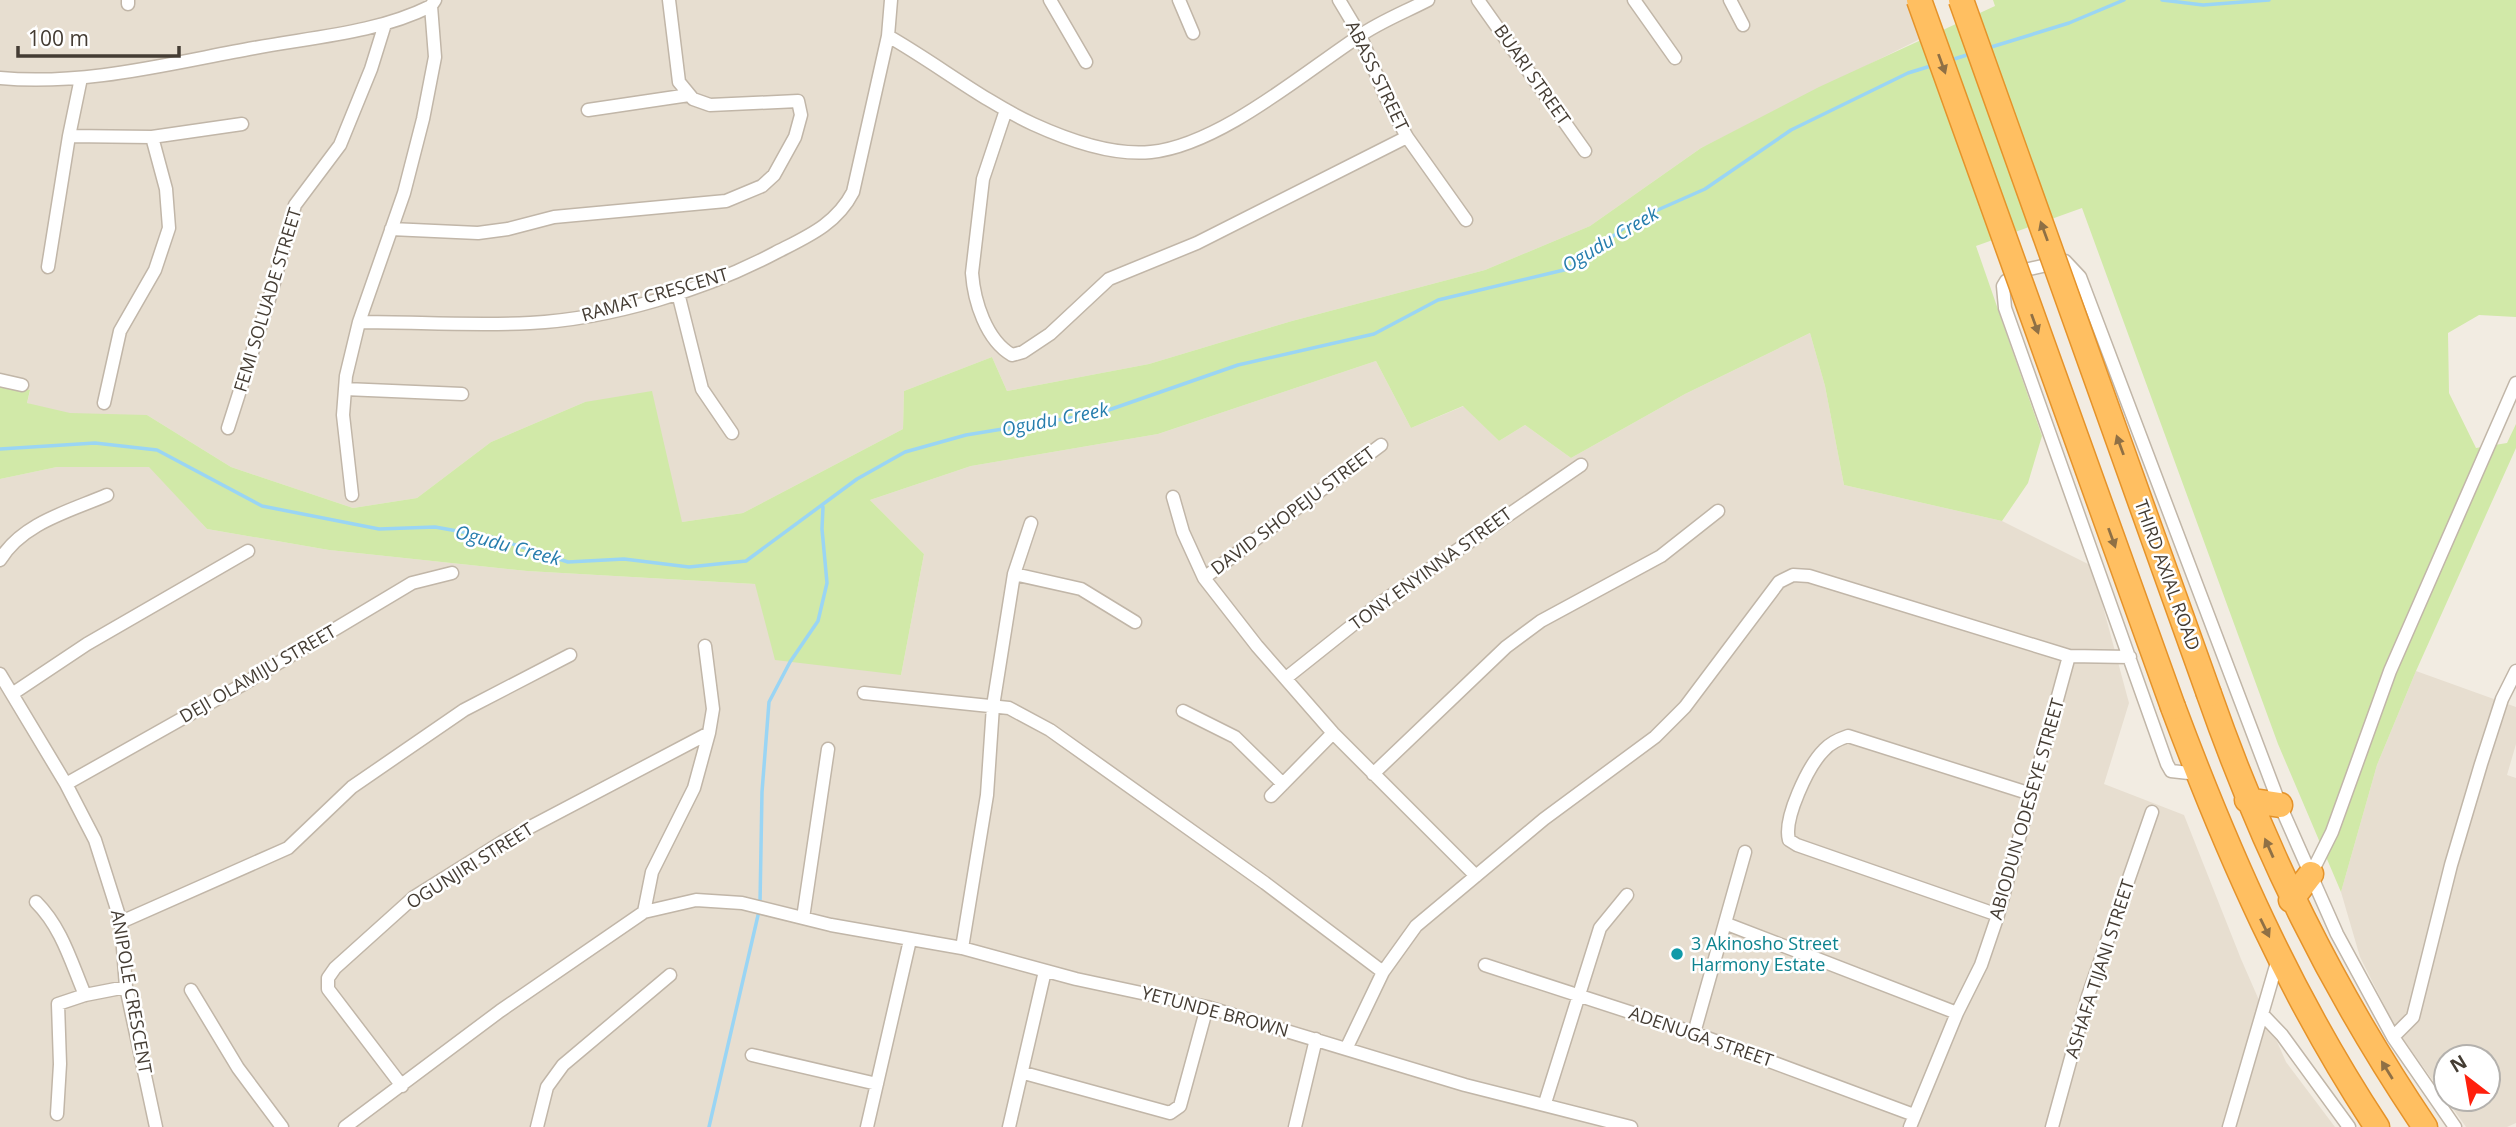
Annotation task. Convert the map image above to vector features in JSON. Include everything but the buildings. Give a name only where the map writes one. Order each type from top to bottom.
[{"type":"highway","points":[[1919,0],[2198,774],[2278,958],[2298,997],[2377,1127]]},
{"type":"highway","name":"THIRD AXIAL ROAD","points":[[1961,0],[2247,800],[2291,900],[2384,1067],[2425,1127]]},
{"type":"highway","points":[[2247,800],[2280,805]]},
{"type":"highway","points":[[2291,900],[2311,874]]},
{"type":"street","points":[[391,229],[452,233],[488,232],[554,217],[726,201],[762,186],[785,159],[795,137],[802,115],[798,101],[710,105],[700,103],[689,95],[679,82],[676,70],[670,0]]},
{"type":"street","name":"RAMAT CRESCENT","points":[[359,322],[528,323],[594,315],[678,293],[743,270],[824,227],[841,213],[853,192],[888,36],[891,0]]},
{"type":"street","points":[[1050,0],[1086,62]]},
{"type":"street","points":[[1179,0],[1193,33]]},
{"type":"street","name":"ABASS STREET","points":[[1339,0],[1360,35],[1387,100],[1407,136],[1466,220]]},
{"type":"street","points":[[888,36],[1006,110],[1065,137],[1128,153],[1152,152],[1200,136],[1259,105],[1360,35],[1429,0]]},
{"type":"street","name":"BUARI STREET","points":[[1478,0],[1585,151]]},
{"type":"street","points":[[1634,0],[1675,58]]},
{"type":"street","points":[[1730,0],[1743,25]]},
{"type":"street","points":[[0,78],[43,81],[81,78],[384,24],[406,19],[433,3],[435,57],[412,164],[359,322],[345,388],[345,440],[352,495]]},
{"type":"street","name":"FEMI SOLUADE STREET","points":[[228,428],[272,290],[295,205],[340,145],[371,69],[384,24]]},
{"type":"street","points":[[48,267],[81,78]]},
{"type":"street","points":[[588,110],[689,95]]},
{"type":"street","points":[[1006,110],[985,169],[972,274],[973,289],[990,331],[996,342],[1012,355],[1023,352],[1050,334],[1109,279],[1197,243],[1407,136]]},
{"type":"street","points":[[69,136],[152,137],[242,124]]},
{"type":"street","points":[[104,403],[120,331],[155,270],[169,228],[166,189],[152,137]]},
{"type":"street","points":[[2198,774],[2171,771],[2005,308],[2003,286],[2006,281],[2048,263],[2064,261],[2080,277],[2280,805],[2357,974],[2393,1037],[2455,1127]]},
{"type":"street","points":[[678,293],[702,389],[732,433]]},
{"type":"street","points":[[0,380],[22,385]]},
{"type":"street","points":[[2311,874],[2332,832],[2390,671],[2516,383]]},
{"type":"street","points":[[345,388],[462,394]]},
{"type":"street","name":"DAVID SHOPEJU STREET","points":[[1204,578],[1381,444]]},
{"type":"street","name":"TONY ENYINNA STREET","points":[[1286,678],[1378,604],[1581,465]]},
{"type":"street","points":[[0,559],[9,545],[27,530],[107,495]]},
{"type":"street","points":[[1173,497],[1183,532],[1204,578],[1333,733],[1476,876]]},
{"type":"street","points":[[1373,774],[1506,647],[1541,621],[1661,556],[1718,511]]},
{"type":"street","points":[[962,948],[988,795],[993,706],[1014,574],[1031,523]]},
{"type":"street","points":[[12,694],[87,644],[248,551]]},
{"type":"street","name":"DEJI OLAMIJU STREET","points":[[66,784],[240,686],[412,583],[452,573]]},
{"type":"street","points":[[1014,574],[1081,589],[1135,622]]},
{"type":"street","points":[[1347,1047],[1383,972],[1416,926],[1544,819],[1655,737],[1685,706],[1779,582],[1793,575],[1809,576],[1898,601],[2069,656],[2130,657]]},
{"type":"street","points":[[345,1127],[500,1011],[644,912],[652,872],[694,788],[709,733],[713,709],[705,646]]},
{"type":"street","points":[[121,922],[288,848],[352,787],[464,710],[570,655]]},
{"type":"street","name":"ABIODUN ODESEYE STREET","points":[[1912,1121],[1957,1013],[1981,965],[1998,915],[2069,656]]},
{"type":"street","name":"ANIPOLE CRESCENT","points":[[0,674],[66,784],[95,840],[121,922],[126,987],[156,1127]]},
{"type":"street","points":[[2393,1037],[2413,1017],[2451,865],[2489,738],[2515,675]]},
{"type":"street","points":[[864,693],[1009,708],[1050,730],[1383,972]]},
{"type":"street","points":[[1183,712],[1235,737],[1283,784]]},
{"type":"street","name":"OGUNJIRI STREET","points":[[402,1086],[328,989],[328,978],[335,968],[414,897],[502,842],[709,733]]},
{"type":"street","points":[[1271,796],[1333,733]]},
{"type":"street","points":[[1998,915],[1797,845],[1789,840],[1788,820],[1810,770],[1824,749],[1848,736],[2031,794]]},
{"type":"street","points":[[799,916],[828,749]]},
{"type":"street","name":"ASHAFA TIJANI STREET","points":[[2052,1127],[2088,996],[2152,812]]},
{"type":"street","points":[[1694,1033],[1727,924],[1745,852]]},
{"type":"street","points":[[1545,1103],[1577,995],[1601,928],[1627,895]]},
{"type":"street","name":"YETUNDE BROWN","points":[[644,912],[696,900],[742,903],[910,940],[962,948],[1045,971],[1207,1007],[1347,1047],[1465,1085],[1545,1103],[1631,1127]]},
{"type":"street","points":[[36,902],[50,917],[62,937],[85,995]]},
{"type":"street","points":[[1727,924],[1957,1013]]},
{"type":"street","points":[[867,1127],[910,940]]},
{"type":"street","points":[[2229,1127],[2278,958]]},
{"type":"street","name":"ADENUGA STREET","points":[[1485,965],[1694,1033],[1912,1121]]},
{"type":"street","points":[[1009,1127],[1024,1073],[1045,971]]},
{"type":"street","points":[[537,1127],[547,1087],[563,1065],[670,975]]},
{"type":"street","points":[[57,1114],[61,1064],[58,1004],[85,995],[126,987]]},
{"type":"street","points":[[191,990],[238,1068],[282,1127]]},
{"type":"street","points":[[1024,1073],[1170,1113],[1180,1106],[1207,1007]]},
{"type":"street","points":[[2262,1014],[2282,1035],[2349,1127]]},
{"type":"street","points":[[1295,1127],[1316,1039]]},
{"type":"street","points":[[752,1055],[877,1084]]},
{"type":"shaded area","points":[[0,0],[1909,0],[1924,37],[1701,148],[1590,226],[1485,270],[1292,321],[1149,364],[1007,391],[992,357],[904,391],[903,429],[743,513],[682,522],[585,402],[491,442],[417,498],[353,508],[231,467],[147,415],[63,416],[27,403],[30,391],[0,384]]},
{"type":"shaded area","points":[[1810,333],[1825,386],[1844,485],[2002,521],[2092,566],[2129,703],[2104,784],[2184,815],[2241,959],[2286,1062],[2335,1127],[0,1127],[0,479],[57,467],[150,467],[207,529],[329,550],[527,571],[755,584],[901,675],[924,554],[870,500],[971,466],[1158,434],[1376,361],[1411,428],[1464,406],[1499,441],[1525,425],[1571,458],[1685,394]]},
{"type":"shaded area","points":[[2416,671],[2516,707],[2516,744],[2507,775],[2516,778],[2516,1123],[2507,1127],[2466,1127],[2456,1113],[2502,1113],[2502,1043],[2432,1043],[2432,1079],[2396,1029],[2360,957],[2341,892],[2377,765]]},
{"type":"green space","points":[[1993,0],[2516,0],[2516,317],[2479,315],[2448,333],[2449,393],[2476,448],[2507,443],[2516,424],[2516,448],[2377,765],[2341,892],[2278,744],[2082,208],[1976,246],[2042,436],[2028,483],[2002,521],[1844,485],[1825,386],[1810,333],[1685,394],[1571,458],[1525,425],[1499,441],[1463,406],[1411,428],[1376,361],[1158,434],[971,466],[870,500],[924,554],[901,675],[775,660],[755,584],[527,571],[329,550],[207,529],[149,467],[57,467],[0,479],[0,384],[30,390],[27,403],[70,413],[147,415],[231,467],[353,508],[417,498],[491,442],[585,402],[652,391],[682,522],[743,513],[903,429],[904,391],[992,357],[1007,391],[1149,364],[1292,321],[1485,270],[1590,226],[1701,148],[1819,87],[1995,6]]},
{"type":"waterway","name":"Ogudu Creek","points":[[1988,48],[2069,23],[2124,0]]},
{"type":"waterway","name":"Ogudu Creek","points":[[2162,0],[2203,5],[2269,0]]},
{"type":"waterway","name":"Ogudu Creek","points":[[1951,60],[1970,54]]},
{"type":"waterway","name":"Ogudu Creek","points":[[0,449],[95,443],[157,450],[262,506],[379,529],[435,527],[491,537],[568,562],[624,559],[689,567],[746,561],[857,479],[905,452],[966,435],[1100,413],[1238,365],[1374,334],[1438,300],[1568,269],[1635,220],[1705,189],[1791,130],[1908,73],[1934,65]]},
{"type":"waterway","points":[[760,903],[762,792],[769,702],[790,662],[818,621],[827,583],[822,529],[823,507]]},
{"type":"waterway","points":[[709,1127],[759,911]]},
{"type":"place","name":"3 Akinosho Street Harmony Estate","points":[[1677,954]]}]
